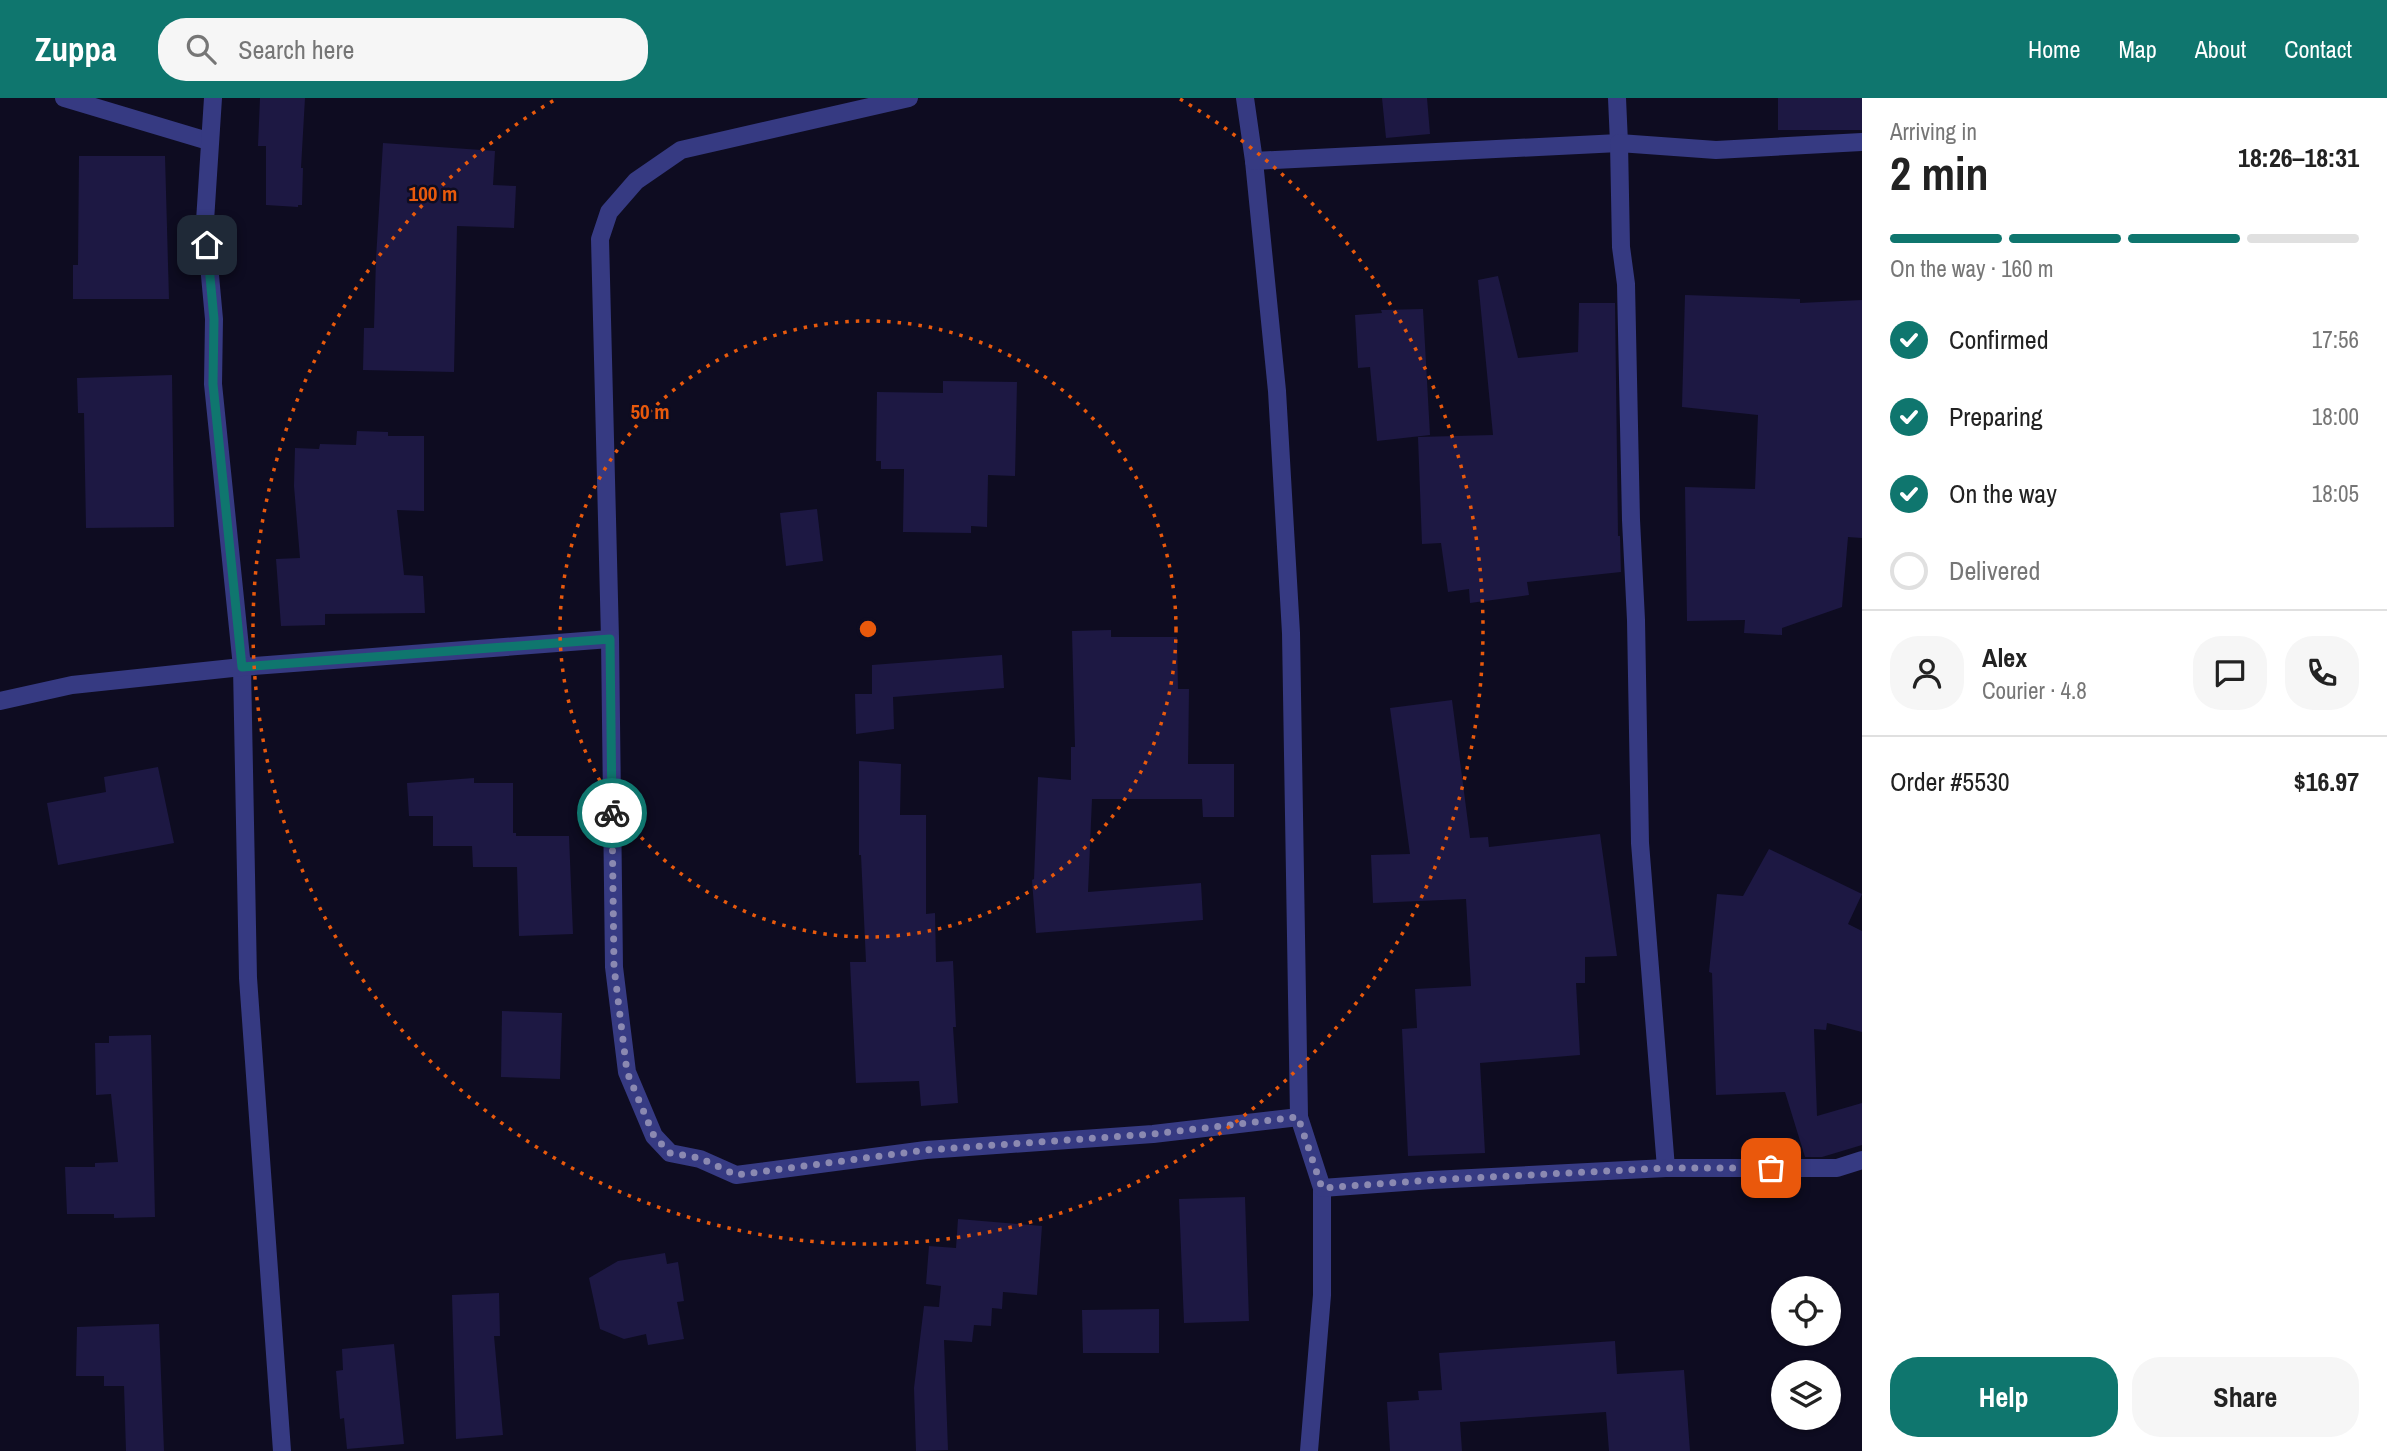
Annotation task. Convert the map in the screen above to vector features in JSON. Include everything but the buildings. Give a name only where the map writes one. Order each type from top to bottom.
[{"type":"street","points":[[64,98],[208,141]]},
{"type":"street","points":[[213,98],[208,141],[205,220],[214,319],[213,384],[242,667],[248,978],[282,1451]]},
{"type":"street","points":[[909,98],[681,150],[636,181],[609,212],[600,239],[610,639],[614,967],[627,1072],[654,1136],[670,1153],[700,1158],[736,1175],[926,1150],[1153,1134],[1298,1117]]},
{"type":"street","points":[[1245,98],[1254,161],[1277,391],[1291,633],[1298,1117],[1322,1188],[1322,1295],[1309,1451]]},
{"type":"street","points":[[1617,98],[1621,247],[1626,284],[1640,843],[1666,1168]]},
{"type":"street","points":[[1254,161],[1619,144],[1716,150],[1862,142]]},
{"type":"street","points":[[0,701],[72,685],[242,667],[610,639]]},
{"type":"street","points":[[1322,1188],[1666,1168],[1837,1168],[1862,1160]]},
{"type":"way so far","points":[[612,813],[614,967],[627,1072],[654,1136],[670,1153],[700,1158],[736,1175],[926,1150],[1153,1134],[1298,1117],[1322,1188],[1666,1168],[1771,1168]]},
{"type":"route","points":[[207,245],[214,319],[213,384],[242,667],[610,639],[612,813]]}]
